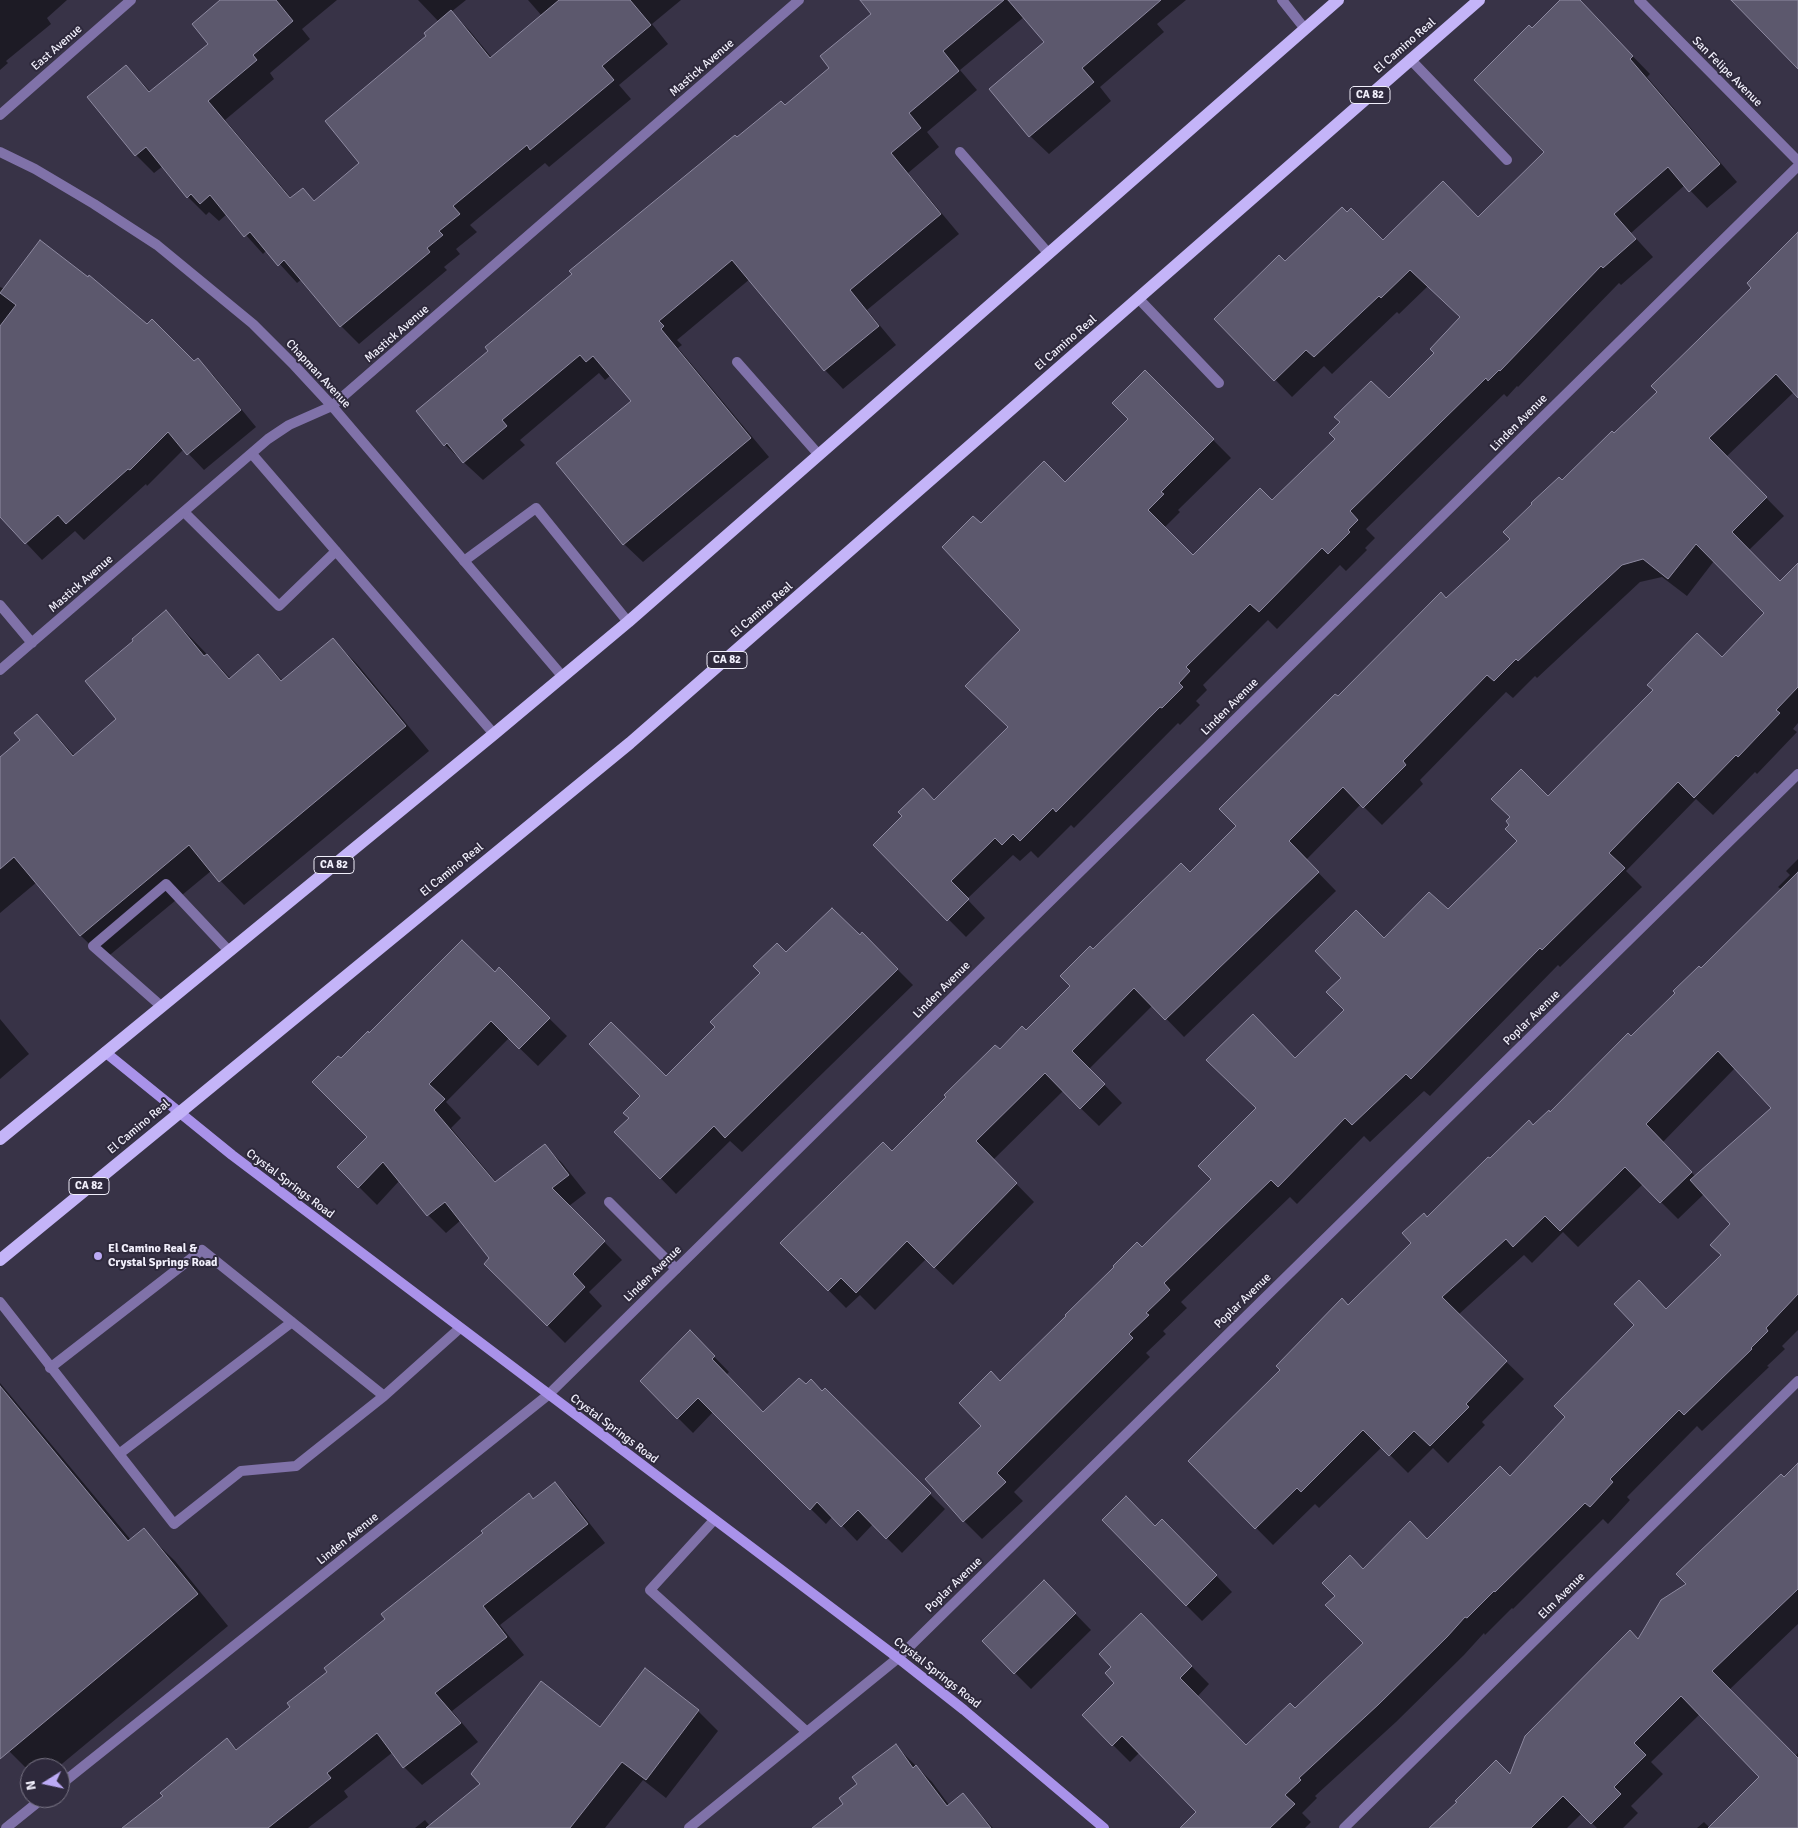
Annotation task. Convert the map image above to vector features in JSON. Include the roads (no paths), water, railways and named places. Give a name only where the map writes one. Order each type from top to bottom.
[{"type":"main road","name":"CA 82","points":[[0,1139],[564,677],[819,456],[1338,0]]},
{"type":"main road","name":"El Camino Real","points":[[0,1260],[630,743],[1479,0]]},
{"type":"main road","name":"Crystal Springs Road","points":[[105,1052],[232,1156],[898,1658],[964,1710],[1104,1828]]},
{"type":"street","name":"East Avenue","points":[[0,115],[131,0]]},
{"type":"street","name":"Mastick Avenue","points":[[0,670],[268,439],[289,425],[332,406],[799,0]]},
{"type":"street","points":[[1282,0],[1305,29]]},
{"type":"street","name":"San Felipe Avenue","points":[[1639,0],[1798,161]]},
{"type":"street","points":[[1410,59],[1507,160]]},
{"type":"street","name":"Chapman Avenue","points":[[0,152],[35,169],[157,245],[253,324],[332,406],[564,677]]},
{"type":"street","points":[[960,152],[1049,254]]},
{"type":"street","name":"Linden Avenue","points":[[70,1776],[548,1395],[1798,166]]},
{"type":"street","points":[[1138,298],[1219,383]]},
{"type":"street","points":[[737,362],[819,456]]},
{"type":"street","points":[[252,454],[494,734]]},
{"type":"street","points":[[464,561],[536,508],[628,622]]},
{"type":"street","points":[[184,512],[279,606],[336,551]]},
{"type":"street","points":[[0,605],[32,643]]},
{"type":"street","name":"Poplar Avenue","points":[[690,1828],[898,1658],[1798,774]]},
{"type":"street","points":[[161,1006],[93,946],[166,884],[229,951]]},
{"type":"street","points":[[609,1202],[676,1269]]},
{"type":"street","points":[[50,1368],[202,1250],[384,1396]]},
{"type":"street","points":[[0,1302],[174,1524],[241,1471],[296,1466],[384,1396],[460,1328]]},
{"type":"street","points":[[119,1454],[292,1322]]},
{"type":"street","name":"Elm Avenue","points":[[1344,1828],[1798,1381]]},
{"type":"street","points":[[714,1520],[650,1590],[807,1732]]},
{"type":"street","points":[[6,1828],[31,1808]]},
{"type":"place","name":"El Camino Real & Crystal Springs Road","points":[[98,1256]]}]
